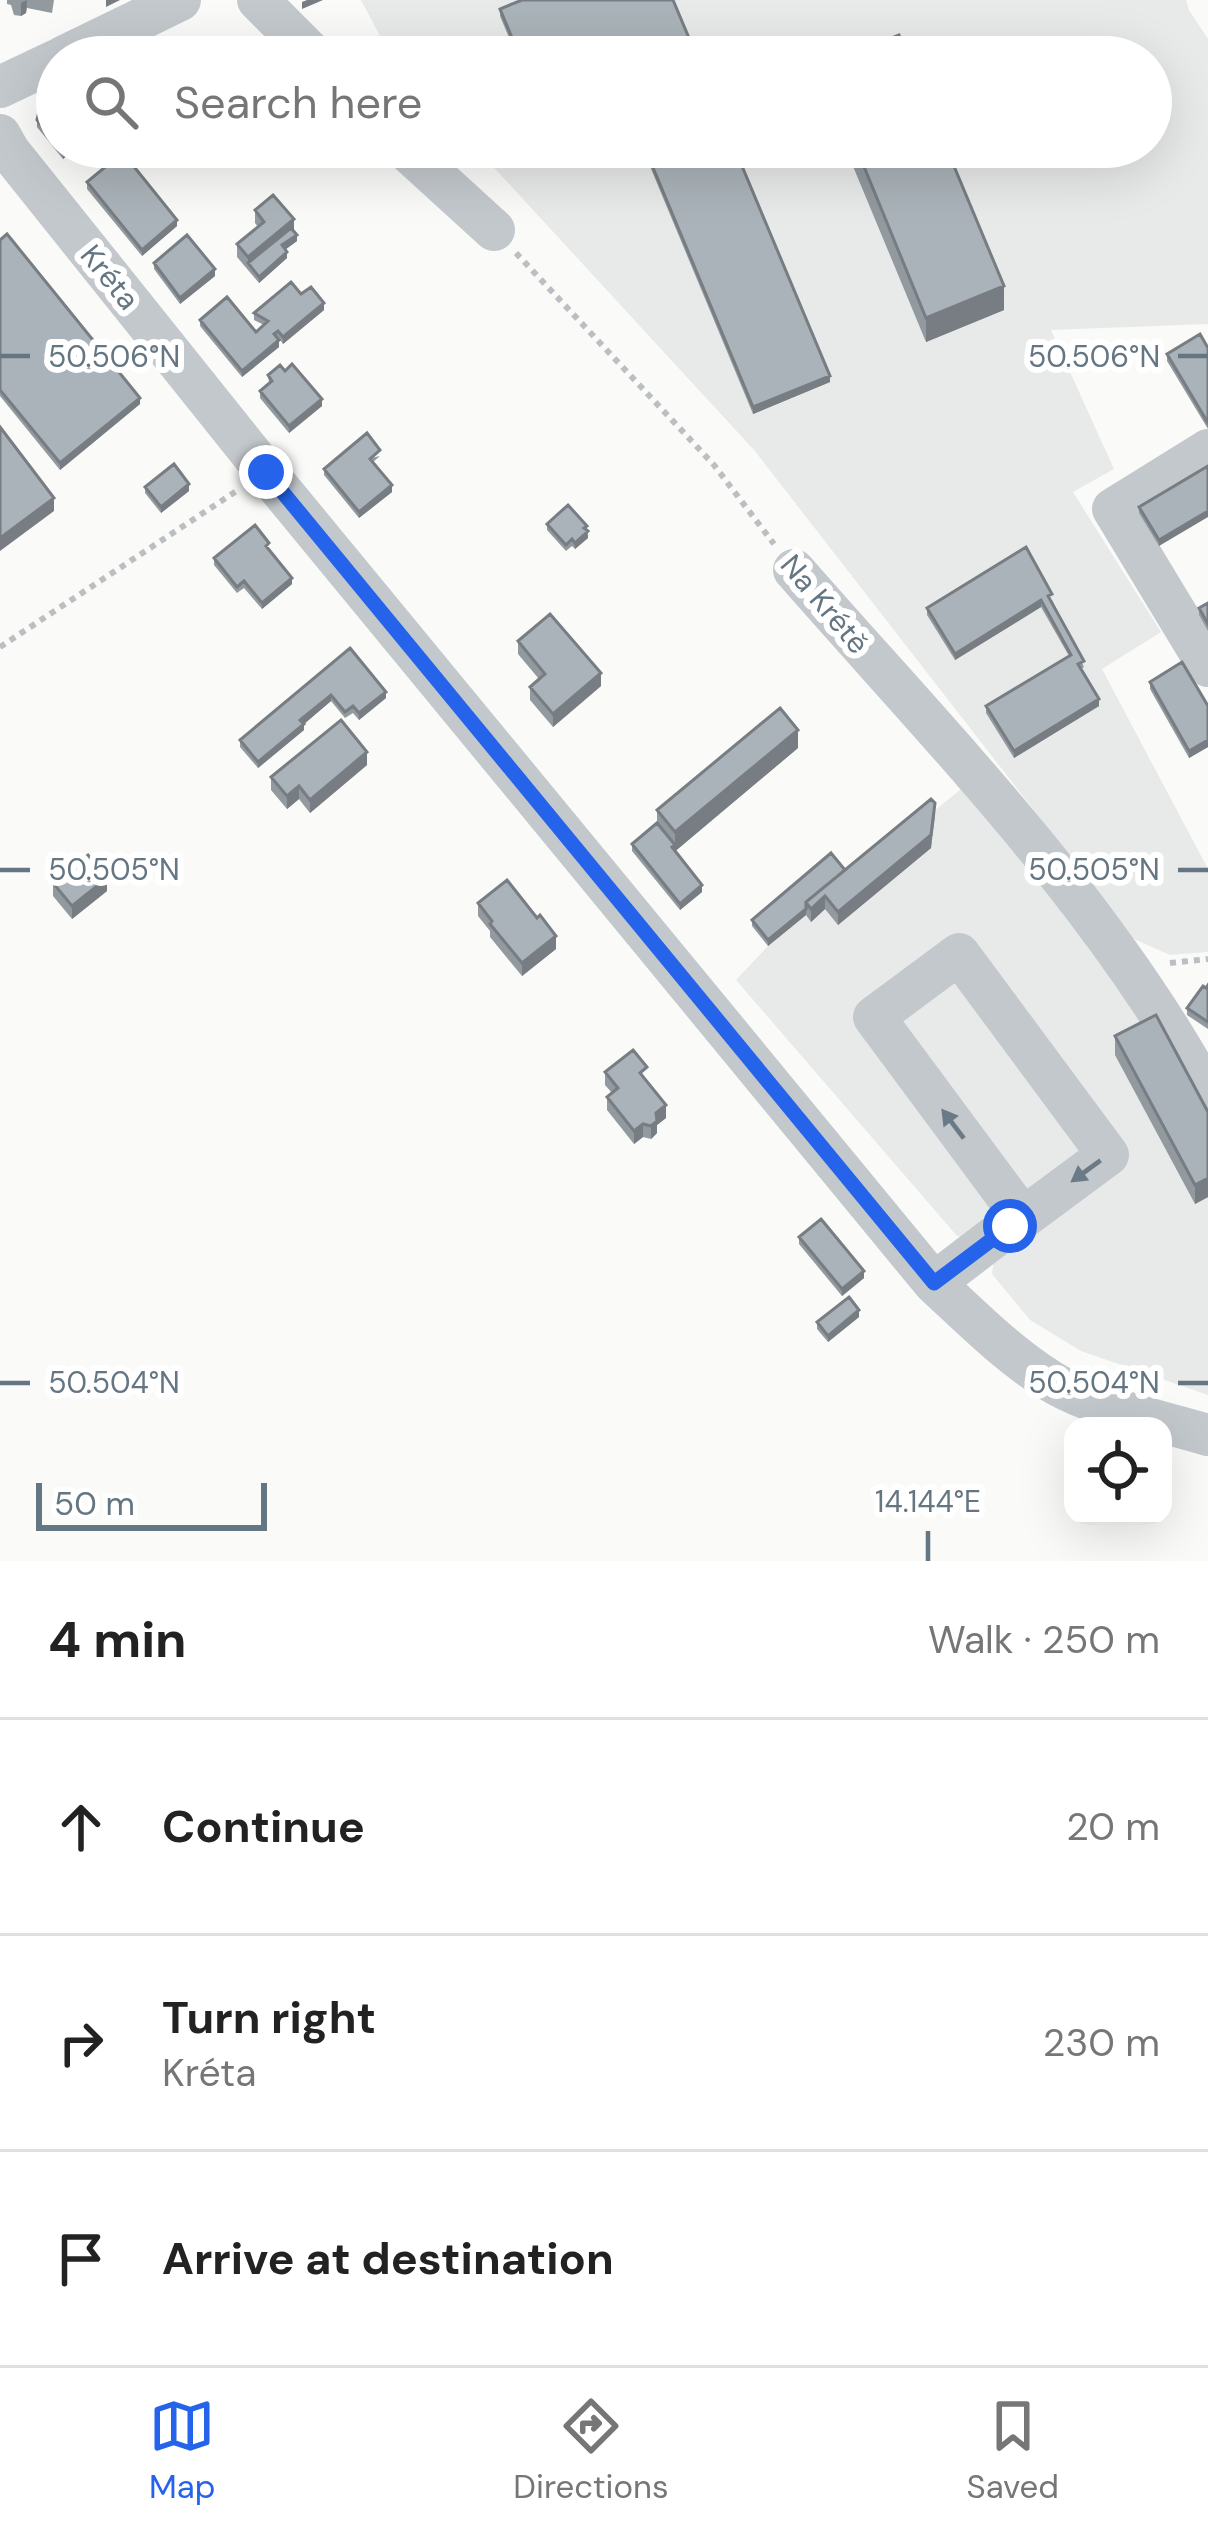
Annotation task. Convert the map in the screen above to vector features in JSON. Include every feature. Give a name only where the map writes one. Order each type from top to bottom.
[{"type":"street","points":[[106,36],[180,0]]},
{"type":"street","points":[[258,0],[293,36]]},
{"type":"street","points":[[0,87],[36,70]]},
{"type":"street","name":"Kréta","points":[[0,135],[266,472],[934,1283],[1011,1353],[1053,1383],[1120,1410],[1208,1435]]},
{"type":"street","points":[[426,168],[494,230]]},
{"type":"street","points":[[1208,450],[1112,509],[1208,666]]},
{"type":"street","name":"Na Krétě","points":[[794,570],[1067,882],[1176,1036],[1208,1095]]},
{"type":"street","points":[[934,1283],[1023,1218],[1108,1155],[959,954],[874,1017],[1023,1218]]},
{"type":"path","name":"Na Krétě","points":[[494,230],[714,465],[794,570]]},
{"type":"path","points":[[0,647],[266,472]]},
{"type":"shaded area","points":[[361,0],[1186,0],[1208,39],[1208,324],[1051,330],[1114,469],[1073,492],[1161,632],[1102,669],[1208,869],[1208,952],[1170,955],[1134,939],[754,450],[494,168],[1172,168],[1172,36],[380,36]]},
{"type":"shaded area","points":[[966,785],[1125,983],[1208,1131],[1208,1395],[1081,1351],[1030,1320],[992,1274],[994,1259],[972,1238],[957,1236],[736,980],[768,946]]},
{"type":"building","points":[[522,0],[673,0],[688,36],[511,36],[500,9]]},
{"type":"building","points":[[104,168],[135,168],[177,220],[142,250],[87,182]]},
{"type":"building","points":[[653,168],[743,168],[830,376],[753,407]]},
{"type":"building","points":[[865,168],[955,168],[1004,286],[926,318]]},
{"type":"building","points":[[273,195],[294,219],[248,257],[237,244],[264,222],[255,210]]},
{"type":"building","points":[[291,228],[297,235],[282,245],[287,252],[259,277],[248,263]]},
{"type":"building","points":[[7,234],[140,398],[60,463],[0,390],[0,240]]},
{"type":"building","points":[[187,235],[215,269],[180,298],[154,263]]},
{"type":"building","points":[[291,282],[301,294],[311,287],[324,303],[283,337],[278,331],[274,334],[279,340],[242,371],[200,320],[227,297],[256,332],[268,321],[254,313]]},
{"type":"building","points":[[1200,334],[1208,348],[1208,423],[1167,354]]},
{"type":"building","points":[[292,364],[322,399],[289,426],[260,391],[272,381],[268,375],[280,365],[285,371]]},
{"type":"building","points":[[0,427],[54,498],[0,538]]},
{"type":"building","points":[[367,433],[380,450],[370,459],[392,485],[359,512],[324,469]]},
{"type":"building","points":[[174,464],[189,484],[161,507],[145,487]]},
{"type":"building","points":[[1208,466],[1208,511],[1159,540],[1139,507]]},
{"type":"building","points":[[568,505],[588,531],[566,545],[547,524]]},
{"type":"building","points":[[255,525],[292,578],[262,603],[244,581],[237,587],[214,558]]},
{"type":"building","points":[[1026,547],[1084,661],[1078,664],[1099,699],[1014,751],[986,706],[1071,655],[1041,600],[955,654],[927,608]]},
{"type":"building","points":[[1208,603],[1208,624],[1199,608]]},
{"type":"building","points":[[550,614],[601,673],[553,714],[530,687],[545,674],[518,641]]},
{"type":"building","points":[[350,648],[386,692],[359,713],[353,706],[345,712],[331,695],[258,762],[240,740]]},
{"type":"building","points":[[1182,662],[1208,706],[1208,740],[1189,751],[1150,682]]},
{"type":"building","points":[[780,708],[798,730],[675,832],[657,810]]},
{"type":"building","points":[[341,720],[367,752],[310,800],[299,786],[287,796],[271,777]]},
{"type":"building","points":[[931,799],[935,803],[931,835],[838,912],[825,896],[811,909],[806,902]]},
{"type":"building","points":[[657,823],[702,885],[680,904],[632,844]]},
{"type":"building","points":[[831,853],[845,870],[768,940],[752,920]]},
{"type":"building","points":[[88,855],[107,878],[72,906],[53,883]]},
{"type":"building","points":[[507,880],[556,936],[522,963],[478,903]]},
{"type":"building","points":[[1208,985],[1208,1022],[1187,1008]]},
{"type":"building","points":[[1156,1015],[1208,1112],[1208,1178],[1195,1185],[1115,1036]]},
{"type":"building","points":[[633,1050],[647,1067],[640,1073],[666,1105],[651,1126],[643,1124],[634,1131],[607,1097],[618,1088],[605,1072]]},
{"type":"building","points":[[821,1219],[864,1271],[842,1289],[799,1237]]},
{"type":"building","points":[[849,1297],[859,1310],[828,1336],[817,1322]]},
{"type":"route","points":[[266,472],[934,1283],[1010,1226]]}]
